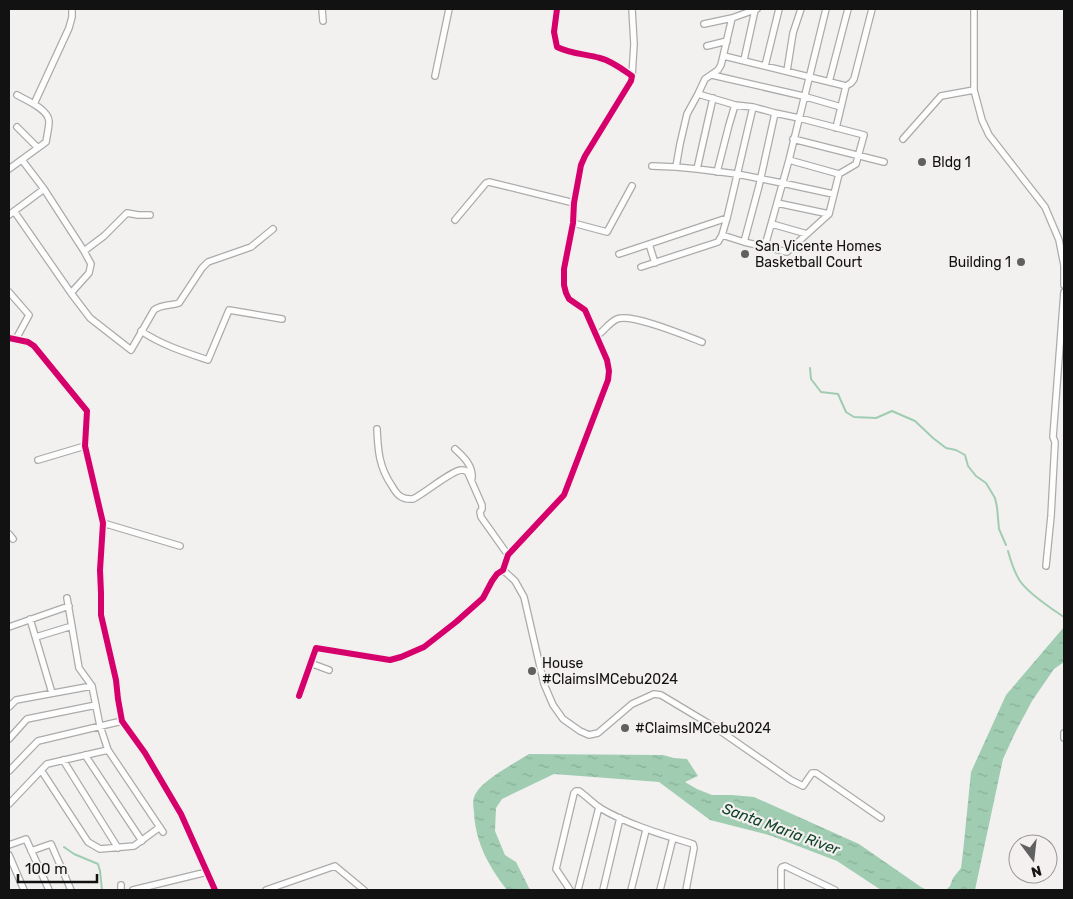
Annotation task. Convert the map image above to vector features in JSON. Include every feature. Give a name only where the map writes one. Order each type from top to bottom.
[{"type":"street","points":[[34,104],[68,28],[72,17],[72,9]]},
{"type":"street","points":[[322,9],[323,20]]},
{"type":"street","points":[[435,76],[448,9]]},
{"type":"street","points":[[558,9],[554,32],[557,47],[566,51],[602,58],[632,76]]},
{"type":"street","points":[[299,696],[316,648],[390,660],[400,658],[424,647],[483,598],[497,574],[503,570],[508,555],[564,495],[608,380],[609,371],[585,310],[569,299],[564,285],[564,269],[573,223],[574,202],[583,160],[631,82],[634,44],[632,9]]},
{"type":"street","points":[[744,60],[756,9]]},
{"type":"street","points":[[704,24],[732,18],[756,9]]},
{"type":"street","points":[[764,66],[779,9]]},
{"type":"street","points":[[787,71],[793,33],[801,9]]},
{"type":"street","points":[[765,246],[826,9]]},
{"type":"street","points":[[829,82],[848,9]]},
{"type":"street","points":[[724,56],[846,86],[851,84],[854,79],[872,9]]},
{"type":"street","points":[[974,9],[974,90],[982,120],[989,135],[1045,207],[1059,240],[1064,265],[1064,284]]},
{"type":"street","points":[[676,167],[687,114],[705,79],[722,65],[732,18]]},
{"type":"street","points":[[707,46],[727,41]]},
{"type":"street","points":[[712,75],[803,96],[841,107]]},
{"type":"street","points":[[836,128],[846,86]]},
{"type":"street","points":[[903,139],[941,96],[974,90]]},
{"type":"street","points":[[698,94],[735,105],[752,107],[864,134],[856,164],[839,174],[829,214],[787,252],[722,235]]},
{"type":"street","points":[[9,169],[46,142],[49,121],[44,112],[18,95]]},
{"type":"street","points":[[697,170],[713,98]]},
{"type":"street","points":[[717,172],[735,105]]},
{"type":"street","points":[[641,267],[718,242],[727,218],[752,107]]},
{"type":"street","points":[[744,242],[775,113]]},
{"type":"street","points":[[17,127],[38,148]]},
{"type":"street","points":[[793,139],[884,162]]},
{"type":"street","points":[[22,160],[44,189],[91,264],[89,273],[71,293]]},
{"type":"street","points":[[788,160],[839,174]]},
{"type":"street","points":[[652,166],[738,174],[833,194]]},
{"type":"street","points":[[454,220],[486,183],[489,182],[574,202]]},
{"type":"street","points":[[573,223],[607,232],[632,186]]},
{"type":"street","points":[[44,189],[11,213],[90,318],[131,350],[154,310],[157,307],[179,303],[208,262],[251,247],[272,229]]},
{"type":"street","points":[[777,202],[829,214]]},
{"type":"street","points":[[84,251],[104,236],[127,213],[150,215]]},
{"type":"street","points":[[620,254],[727,218]]},
{"type":"street","points":[[772,224],[807,234]]},
{"type":"street","points":[[649,244],[655,263]]},
{"type":"street","points":[[9,292],[29,315],[12,339],[28,342],[34,346],[87,411],[85,446],[102,523],[101,615],[116,680],[122,721],[145,753],[181,814],[215,890]]},
{"type":"street","points":[[1046,566],[1051,516],[1055,442],[1053,437],[1064,292]]},
{"type":"street","points":[[142,331],[154,340],[176,350],[208,360],[229,310],[282,319]]},
{"type":"street","points":[[596,336],[614,321],[625,318],[659,326],[702,342]]},
{"type":"street","points":[[377,429],[378,448],[384,474],[398,495],[406,500],[413,499],[451,474],[460,470],[468,472],[482,505],[481,516],[508,555]]},
{"type":"street","points":[[38,460],[85,446]]},
{"type":"street","points":[[455,449],[465,458],[470,467],[473,476],[472,480]]},
{"type":"street","points":[[102,523],[180,546]]},
{"type":"street","points":[[503,570],[515,581],[524,597],[544,684],[553,705],[563,719],[580,731],[588,735],[598,733],[632,704],[654,694],[661,695],[716,728],[791,780],[803,786],[812,773],[816,773],[881,818]]},
{"type":"street","points":[[41,770],[88,842],[100,849],[134,846],[161,830],[108,750],[100,726],[92,686],[79,668],[67,598]]},
{"type":"street","points":[[9,627],[69,606]]},
{"type":"street","points":[[30,619],[52,693]]},
{"type":"street","points":[[36,637],[72,626]]},
{"type":"street","points":[[310,663],[329,670]]},
{"type":"street","points":[[9,707],[16,700],[92,686]]},
{"type":"street","points":[[9,739],[27,719],[96,705]]},
{"type":"street","points":[[9,771],[38,741],[122,721]]},
{"type":"street","points":[[1064,732],[1064,738]]},
{"type":"street","points":[[9,804],[47,764],[108,750]]},
{"type":"street","points":[[85,755],[142,841]]},
{"type":"street","points":[[63,760],[118,848]]},
{"type":"street","points":[[570,890],[556,869],[576,791],[579,791],[599,807],[646,830],[693,844],[686,890]]},
{"type":"street","points":[[578,890],[599,807]]},
{"type":"street","points":[[603,890],[620,818]]},
{"type":"street","points":[[631,890],[646,830]]},
{"type":"street","points":[[660,890],[673,838]]},
{"type":"street","points":[[9,846],[26,839],[49,890]]},
{"type":"street","points":[[31,851],[51,844],[71,890]]},
{"type":"street","points":[[9,855],[24,890]]},
{"type":"street","points":[[266,890],[336,866],[364,890]]},
{"type":"street","points":[[781,890],[781,869],[785,866],[835,890]]},
{"type":"street","points":[[133,890],[207,872]]},
{"type":"water","points":[[1064,627],[1064,662],[1054,669],[1032,701],[1003,759],[975,890],[946,890],[961,868],[971,772],[1006,695]]},
{"type":"water","name":"Santa Maria River","points":[[529,754],[663,755],[687,759],[698,776],[685,782],[697,789],[712,795],[754,797],[859,844],[927,890],[881,890],[837,861],[769,835],[710,820],[659,782],[554,774],[502,799],[496,808],[495,831],[505,855],[516,862],[531,890],[507,890],[494,872],[480,844],[475,823],[473,800],[476,793],[486,782]]},
{"type":"waterway","points":[[810,368],[811,379],[821,392],[838,394],[846,412],[854,417],[876,418],[892,411],[915,421],[946,448],[956,450],[965,455],[968,466],[976,476],[986,483],[995,498],[999,529],[1006,545]]},
{"type":"waterway","points":[[1008,551],[1014,570],[1023,585],[1064,617]]},
{"type":"waterway","points":[[64,847],[74,854],[98,864],[102,890]]},
{"type":"cycle path","points":[[299,696],[316,648],[390,660],[401,657],[424,647],[483,598],[492,581],[503,570],[508,555],[564,495],[608,380],[607,360],[585,310],[569,299],[566,293],[564,269],[581,165],[631,81],[632,76],[604,59],[557,47],[554,32],[557,9]]},
{"type":"cycle path","points":[[9,338],[28,342],[34,346],[87,411],[85,446],[103,523],[100,570],[101,615],[116,680],[122,721],[145,753],[181,814],[215,890]]},
{"type":"place","name":"Bldg 1","points":[[922,162]]},
{"type":"place","name":"San Vicente Homes Basketball Court","points":[[745,254]]},
{"type":"place","name":"Building 1","points":[[1021,262]]},
{"type":"place","name":"House #ClaimsIMCebu2024","points":[[532,671]]},
{"type":"place","name":"#ClaimsIMCebu2024","points":[[625,728]]}]
